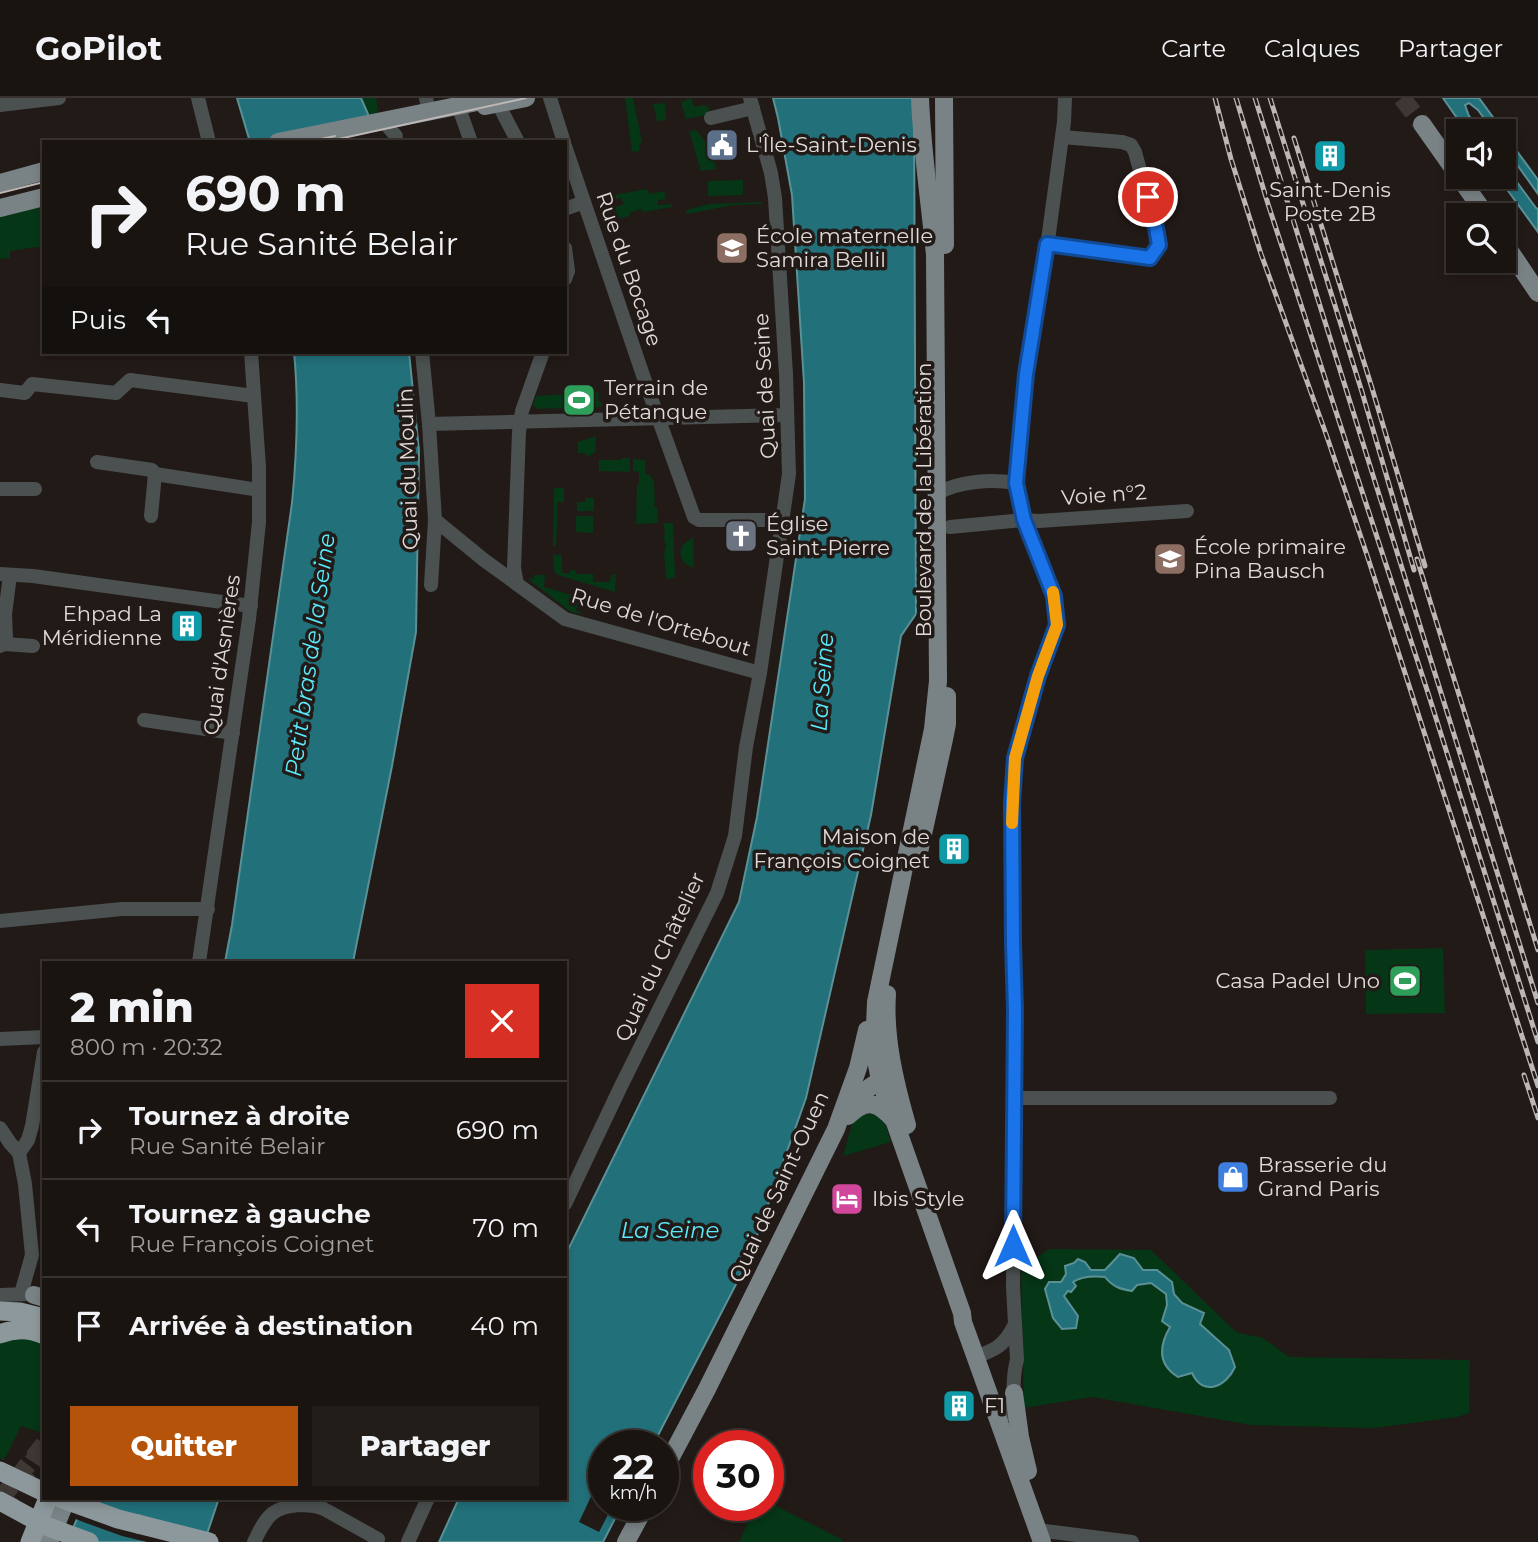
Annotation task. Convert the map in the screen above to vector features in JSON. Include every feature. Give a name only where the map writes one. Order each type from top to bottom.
[{"type":"highway","points":[[0,1311],[36,1302]]},
{"type":"highway","points":[[0,1334],[22,1329],[42,1334]]},
{"type":"highway","points":[[0,1463],[16,1471],[42,1492]]},
{"type":"highway","points":[[0,1471],[42,1492]]},
{"type":"highway","points":[[30,1542],[42,1497]]},
{"type":"highway","points":[[0,1501],[46,1526],[89,1542]]},
{"type":"highway","points":[[60,1507],[209,1542]]},
{"type":"main road","points":[[297,140],[384,131],[427,105],[526,98]]},
{"type":"main road","points":[[920,98],[924,158],[937,200]]},
{"type":"main road","name":"Boulevard de la Libération","points":[[944,98],[944,146],[937,200],[935,301],[949,484]]},
{"type":"main road","points":[[336,140],[384,131],[496,100]]},
{"type":"main road","points":[[1422,124],[1446,159]]},
{"type":"main road","points":[[937,200],[935,175],[944,146]]},
{"type":"main road","points":[[924,158],[935,175]]},
{"type":"main road","points":[[0,183],[42,172]]},
{"type":"main road","points":[[0,208],[42,198]]},
{"type":"main road","name":"Boulevard de la Libération","points":[[886,1070],[888,988],[947,724],[944,523],[949,484],[937,200]]},
{"type":"main road","points":[[1516,260],[1538,293]]},
{"type":"main road","name":"Quai de Saint-Ouen","points":[[679,1442],[836,1129],[858,1068],[868,1024],[874,1019],[935,720],[944,523]]},
{"type":"main road","points":[[874,1019],[874,1043],[886,1070],[1007,1414],[1044,1533]]},
{"type":"main road","points":[[858,1068],[886,1070]]},
{"type":"main road","points":[[886,1070],[894,1121],[962,1313],[962,1322],[985,1353],[994,1406],[1044,1533]]},
{"type":"main road","points":[[836,1129],[864,1090],[886,1070]]},
{"type":"main road","points":[[836,1129],[858,1107],[866,1104],[877,1105],[894,1121]]},
{"type":"main road","points":[[1014,1393],[1020,1437],[1041,1507],[1044,1533]]},
{"type":"main road","points":[[49,1542],[60,1507]]},
{"type":"main road","points":[[626,1542],[637,1521]]},
{"type":"street","points":[[6,102],[59,98]]},
{"type":"street","points":[[198,98],[208,140]]},
{"type":"street","name":"Rue du Bocage","points":[[550,98],[563,140]]},
{"type":"street","points":[[1007,1414],[1012,1405],[1017,1360],[1014,1326],[1015,1010],[1012,803],[1015,758],[1038,676],[1057,625],[1054,596],[1024,520],[1016,483],[1026,374],[1047,244],[1065,98]]},
{"type":"street","points":[[496,100],[517,140]]},
{"type":"street","points":[[711,118],[751,103]]},
{"type":"street","name":"Quai de Seine","points":[[751,103],[771,173],[775,198],[789,474],[760,673]]},
{"type":"street","points":[[460,111],[470,140]]},
{"type":"street","points":[[1047,244],[1150,258],[1159,245],[1131,145],[1062,137]]},
{"type":"street","name":"Rue du Bocage","points":[[567,153],[694,517],[699,520],[783,520]]},
{"type":"street","points":[[567,208],[584,202]]},
{"type":"street","name":"Quai d'Asnières","points":[[199,961],[251,606],[259,522],[251,354]]},
{"type":"street","name":"Quai du Moulin","points":[[422,354],[435,520],[431,585]]},
{"type":"street","points":[[517,584],[514,568],[520,422],[542,354]]},
{"type":"street","points":[[0,390],[25,393],[32,384],[116,393],[130,380],[254,396]]},
{"type":"street","points":[[429,424],[787,415]]},
{"type":"street","points":[[97,462],[259,490]]},
{"type":"street","points":[[151,516],[155,474]]},
{"type":"street","points":[[949,484],[1005,481],[1016,483]]},
{"type":"street","points":[[0,489],[35,489]]},
{"type":"street","name":"Voie n°2","points":[[944,523],[1039,521],[1187,511]]},
{"type":"street","name":"Rue de l'Ortebout","points":[[435,520],[565,619],[760,673]]},
{"type":"street","points":[[2,645],[6,639],[5,575],[33,576],[251,606]]},
{"type":"street","points":[[2,645],[33,646]]},
{"type":"street","name":"Quai du Châtelier","points":[[567,1200],[717,893],[735,836],[746,747],[760,673]]},
{"type":"street","points":[[144,720],[233,733]]},
{"type":"street","points":[[0,921],[122,909],[208,909]]},
{"type":"street","points":[[0,1039],[42,1037]]},
{"type":"street","points":[[19,1153],[28,1140],[32,1126],[42,1064]]},
{"type":"street","points":[[1014,1098],[1330,1098]]},
{"type":"street","points":[[0,1294],[36,1302],[19,1153],[1,1131]]},
{"type":"street","points":[[985,1353],[1010,1335],[1014,1326]]},
{"type":"street","points":[[985,1353],[1005,1352],[1014,1369]]},
{"type":"street","points":[[408,1542],[427,1500]]},
{"type":"street","points":[[254,1542],[262,1526],[274,1512],[304,1506],[318,1506],[378,1539]]},
{"type":"street","points":[[1044,1533],[1132,1542]]},
{"type":"green space","points":[[361,98],[376,98],[377,113],[368,117]]},
{"type":"green space","points":[[625,98],[633,98],[642,142],[639,144],[640,151],[632,152]]},
{"type":"green space","points":[[691,98],[694,107],[708,106],[710,114],[686,119],[681,102]]},
{"type":"green space","points":[[665,103],[666,120],[657,121],[653,104]]},
{"type":"green space","points":[[696,130],[711,149],[716,169],[701,171],[689,131]]},
{"type":"green space","points":[[743,180],[743,195],[708,196],[708,181]]},
{"type":"green space","points":[[647,189],[649,194],[664,191],[666,199],[658,200],[658,205],[672,204],[672,207],[643,212],[641,209],[629,213],[630,216],[602,222],[599,213],[624,204],[621,198],[598,205],[596,198]]},
{"type":"green space","points":[[42,200],[42,246],[10,251],[10,258],[0,259],[0,210]]},
{"type":"green space","points":[[762,202],[687,214],[686,210],[709,204]]},
{"type":"green space","points":[[597,392],[602,407],[537,409],[533,405],[536,396]]},
{"type":"green space","points":[[596,436],[595,453],[591,453],[591,456],[578,453],[578,442]]},
{"type":"green space","points":[[630,458],[630,472],[599,471],[599,460]]},
{"type":"green space","points":[[633,459],[645,460],[645,474],[650,475],[654,482],[653,503],[654,507],[657,507],[658,523],[636,524],[639,472],[633,471]]},
{"type":"green space","points":[[554,488],[564,488],[564,502],[558,502],[556,546],[553,546]]},
{"type":"green space","points":[[585,498],[594,498],[594,511],[577,511],[577,502],[585,502]]},
{"type":"green space","points":[[576,516],[593,516],[593,533],[576,532]]},
{"type":"green space","points":[[663,523],[673,523],[675,577],[666,579],[666,546]]},
{"type":"green space","points":[[693,538],[694,568],[684,562],[680,553],[683,545]]},
{"type":"green space","points":[[553,554],[562,555],[562,573],[575,570],[576,574],[593,574],[593,582],[610,582],[611,575],[616,574],[615,592],[558,575],[554,571]]},
{"type":"green space","points":[[534,575],[545,575],[544,587],[602,604],[600,610],[578,604],[576,611],[581,612],[580,614],[571,612],[528,579],[534,578]]},
{"type":"green space","name":"Casa Padel Uno","points":[[1443,948],[1445,1013],[1366,1014],[1365,950]]},
{"type":"green space","points":[[864,1114],[871,1114],[884,1121],[891,1142],[843,1156],[853,1121]]},
{"type":"green space","points":[[1049,1249],[1151,1250],[1234,1330],[1263,1338],[1289,1357],[1470,1360],[1469,1413],[1374,1428],[1251,1425],[1092,1397],[1024,1408],[1021,1268]]},
{"type":"green space","points":[[22,1336],[42,1343],[42,1428],[40,1432],[21,1426],[4,1460],[0,1458],[0,1341]]},
{"type":"green space","points":[[784,1510],[843,1540],[739,1542],[748,1522],[784,1521]]},
{"type":"water","points":[[237,98],[361,98],[368,114],[373,140],[249,140]]},
{"type":"water","name":"La Seine","points":[[773,98],[914,98],[916,614],[901,636],[871,815],[806,1098],[748,1261],[661,1430],[588,1430],[588,1521],[614,1521],[603,1542],[439,1542],[458,1500],[567,1500],[567,1252],[739,902],[757,817],[805,499],[804,383],[792,195]]},
{"type":"water","points":[[1443,98],[1479,98],[1494,119],[1484,119],[1469,103],[1465,105],[1472,119],[1458,119]]},
{"type":"water","points":[[1516,150],[1538,180],[1538,194],[1516,163]]},
{"type":"water","points":[[1516,181],[1538,209],[1538,232],[1507,189],[1516,189]]},
{"type":"water","name":"Petit bras de la Seine","points":[[294,354],[409,354],[419,451],[416,632],[353,961],[225,961],[292,503],[297,428]]},
{"type":"water","points":[[1120,1254],[1134,1258],[1143,1270],[1157,1270],[1172,1282],[1174,1294],[1182,1303],[1204,1313],[1200,1324],[1229,1350],[1235,1367],[1226,1380],[1208,1387],[1202,1385],[1192,1373],[1178,1377],[1166,1366],[1162,1348],[1170,1327],[1162,1321],[1167,1305],[1166,1294],[1151,1283],[1137,1285],[1132,1291],[1117,1287],[1105,1277],[1088,1277],[1073,1282],[1076,1286],[1064,1296],[1078,1316],[1076,1328],[1062,1329],[1053,1318],[1045,1289],[1049,1282],[1061,1282],[1066,1274],[1065,1266],[1078,1259],[1085,1262],[1091,1270],[1105,1270]]},
{"type":"water","points":[[85,1500],[218,1500],[203,1542],[67,1542]]},
{"type":"pier","points":[[372,117],[376,138],[366,140],[260,140]]},
{"type":"pier","points":[[81,1500],[88,1500],[207,1542],[147,1542],[73,1518]]},
{"type":"pier","points":[[588,1503],[588,1521],[605,1521],[599,1532],[579,1522]]},
{"type":"tunnel","points":[[1402,98],[1422,124]]},
{"type":"tunnel","points":[[0,1500],[42,1447]]},
{"type":"tunnel","points":[[0,1510],[42,1449]]},
{"type":"tram line","points":[[334,140],[526,98]]},
{"type":"tram line","points":[[316,140],[335,136]]},
{"type":"tram line","points":[[0,193],[42,182]]},
{"type":"railway","points":[[1215,98],[1261,254],[1367,555],[1538,1086]]},
{"type":"railway","points":[[1236,98],[1538,1042]]},
{"type":"railway","points":[[1255,98],[1538,1003]]},
{"type":"railway","points":[[1270,98],[1362,392],[1414,570]]},
{"type":"railway","points":[[1294,138],[1425,566]]},
{"type":"railway","points":[[1417,559],[1538,950]]},
{"type":"railway","points":[[1524,1075],[1538,1118]]},
{"type":"slow traffic","points":[[1012,823],[1015,758],[1038,676],[1057,625],[1053,592]]},
{"type":"place","name":"L'Île-Saint-Denis","points":[[722,145]]},
{"type":"place","name":"Saint-Denis Poste 2B","points":[[1330,156]]},
{"type":"place","name":"École maternelle Samira Bellil","points":[[732,248]]},
{"type":"place","name":"Terrain de Pétanque","points":[[579,400]]},
{"type":"place","name":"Église Saint-Pierre","points":[[741,536]]},
{"type":"place","name":"École primaire Pina Bausch","points":[[1170,559]]},
{"type":"place","name":"Ehpad La Méridienne","points":[[187,626]]},
{"type":"place","name":"Maison de François Coignet","points":[[954,849]]},
{"type":"place","name":"Casa Padel Uno","points":[[1405,981]]},
{"type":"place","name":"Brasserie du Grand Paris","points":[[1233,1177]]},
{"type":"place","name":"Ibis Style","points":[[847,1199]]},
{"type":"place","name":"F1","points":[[959,1406]]},
{"type":"route","points":[[1013,1246],[1015,1010],[1012,803],[1015,758],[1038,676],[1057,625],[1054,596],[1024,520],[1016,483],[1026,374],[1047,244],[1150,258],[1159,245],[1148,197]]}]
